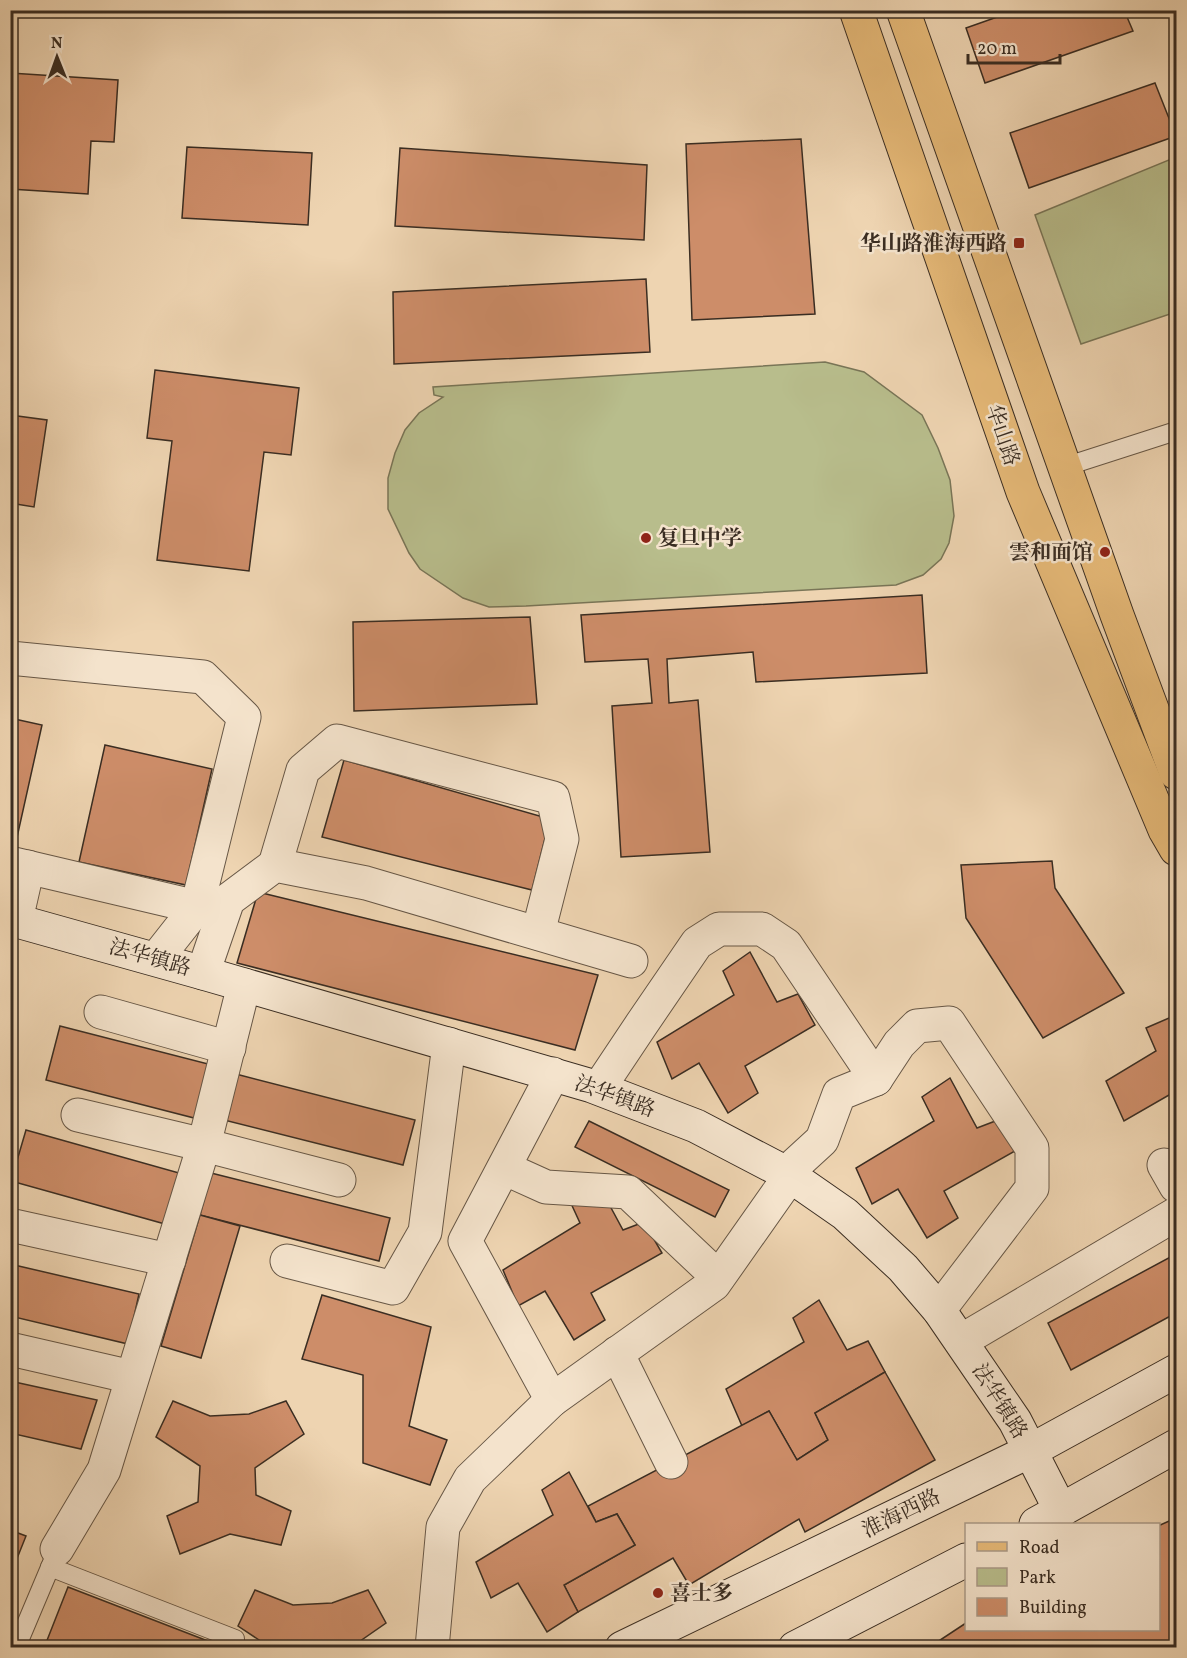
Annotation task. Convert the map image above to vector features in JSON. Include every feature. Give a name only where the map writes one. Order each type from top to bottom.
[{"type":"main road","name":"华山路","points":[[856,10],[1023,492],[1161,820],[1176,849]]},
{"type":"main road","points":[[903,10],[1064,467],[1176,773]]},
{"type":"street","points":[[10,658],[203,676],[244,717],[197,908],[156,959]]},
{"type":"street","points":[[203,973],[228,900],[275,865],[303,770],[337,741],[553,798],[562,839],[537,933]]},
{"type":"street","points":[[13,920],[19,865],[197,908]]},
{"type":"street","points":[[275,865],[366,883],[631,960]]},
{"type":"street","name":"法华镇路","points":[[13,920],[156,959],[599,1088],[696,1126],[788,1175],[845,1214],[903,1268],[939,1310],[1016,1421],[1030,1451],[1048,1518]]},
{"type":"street","points":[[599,1088],[697,943],[719,929],[762,929],[786,945],[876,1079]]},
{"type":"street","points":[[54,1558],[104,1470],[204,1145],[244,985]]},
{"type":"street","points":[[100,1012],[229,1048]]},
{"type":"street","points":[[432,1647],[443,1527],[470,1479],[552,1400],[714,1284],[788,1175],[822,1140],[839,1094],[876,1079],[898,1044],[917,1026],[949,1023],[1032,1148],[1032,1188],[939,1310]]},
{"type":"street","points":[[287,1261],[393,1288],[424,1232],[449,1044]]},
{"type":"street","points":[[552,1400],[465,1241],[553,1074]]},
{"type":"street","points":[[78,1115],[339,1180]]},
{"type":"street","points":[[504,1168],[546,1187],[628,1192],[718,1277]]},
{"type":"street","points":[[961,1341],[1176,1214]]},
{"type":"street","points":[[10,1225],[169,1260]]},
{"type":"street","points":[[10,1349],[132,1377]]},
{"type":"street","points":[[617,1353],[671,1462]]},
{"type":"street","name":"淮海西路","points":[[622,1647],[1030,1451],[1176,1371]]},
{"type":"street","points":[[1048,1518],[1176,1446]]},
{"type":"street","points":[[795,1647],[965,1561]]},
{"type":"lane","points":[[1064,467],[1176,430]]},
{"type":"lane","points":[[16,1647],[54,1558],[235,1639],[235,1647]]},
{"type":"green space","points":[[1176,157],[1176,312],[1081,344],[1035,215]]},
{"type":"green space","points":[[825,362],[864,372],[922,415],[938,448],[950,480],[954,516],[949,543],[941,559],[923,575],[896,585],[489,607],[463,598],[420,569],[409,553],[388,509],[388,478],[405,430],[419,413],[443,397],[434,395],[433,387]]},
{"type":"building","points":[[1017,10],[1124,10],[1133,31],[985,83],[966,28]]},
{"type":"building","points":[[10,73],[118,80],[114,142],[91,141],[88,194],[10,189]]},
{"type":"building","points":[[1155,83],[1176,136],[1029,188],[1010,133]]},
{"type":"building","points":[[801,139],[815,314],[692,320],[686,144]]},
{"type":"building","points":[[187,147],[312,153],[308,225],[182,218]]},
{"type":"building","points":[[400,148],[647,165],[644,240],[395,226]]},
{"type":"building","points":[[646,279],[650,352],[394,364],[393,292]]},
{"type":"building","points":[[155,370],[299,388],[291,455],[264,452],[249,571],[157,560],[172,441],[147,438]]},
{"type":"building","points":[[10,415],[47,420],[34,507],[10,503]]},
{"type":"building","points":[[922,595],[927,673],[756,682],[753,652],[667,659],[669,703],[698,700],[710,852],[621,857],[612,706],[652,703],[648,659],[585,662],[581,615]]},
{"type":"building","points":[[530,617],[537,704],[354,711],[353,622]]},
{"type":"building","points":[[10,718],[42,725],[16,842],[10,841]]},
{"type":"building","points":[[105,745],[212,769],[186,885],[79,862]]},
{"type":"building","points":[[344,760],[550,819],[532,890],[322,837]]},
{"type":"building","points":[[1052,861],[1055,888],[1124,993],[1043,1038],[966,918],[961,865]]},
{"type":"building","points":[[258,892],[598,975],[575,1050],[237,963]]},
{"type":"building","points":[[750,952],[777,1002],[798,994],[815,1025],[745,1066],[758,1093],[728,1113],[699,1063],[672,1079],[657,1042],[734,995],[723,971]]},
{"type":"building","points":[[1176,1015],[1176,1091],[1124,1121],[1106,1081],[1156,1051],[1146,1028]]},
{"type":"building","points":[[60,1026],[212,1065],[198,1119],[46,1080]]},
{"type":"building","points":[[232,1073],[415,1120],[403,1165],[220,1119]]},
{"type":"building","points":[[950,1078],[977,1128],[998,1120],[1015,1151],[944,1191],[958,1218],[927,1238],[898,1189],[872,1204],[856,1168],[934,1121],[922,1097]]},
{"type":"building","points":[[589,1121],[729,1190],[715,1217],[575,1147]]},
{"type":"building","points":[[26,1130],[179,1173],[165,1224],[11,1181]]},
{"type":"building","points":[[211,1173],[390,1218],[379,1261],[200,1215]]},
{"type":"building","points":[[596,1180],[623,1230],[644,1222],[662,1253],[591,1293],[605,1320],[574,1340],[545,1291],[518,1306],[503,1270],[580,1223],[569,1199]]},
{"type":"building","points":[[200,1215],[240,1226],[201,1358],[161,1346]]},
{"type":"building","points":[[1176,1254],[1176,1313],[1071,1370],[1048,1323]]},
{"type":"building","points":[[10,1264],[139,1294],[128,1344],[10,1316]]},
{"type":"building","points":[[322,1295],[431,1327],[409,1426],[447,1440],[430,1485],[363,1463],[363,1375],[302,1359]]},
{"type":"building","points":[[819,1300],[847,1350],[868,1341],[885,1372],[815,1413],[828,1440],[797,1460],[769,1411],[742,1426],[726,1389],[804,1342],[793,1318]]},
{"type":"building","points":[[885,1372],[935,1460],[805,1532],[799,1519],[689,1585],[673,1558],[578,1612],[564,1585],[635,1545],[617,1514],[596,1522],[588,1506],[769,1411],[797,1460],[828,1440],[815,1413]]},
{"type":"building","points":[[10,1381],[97,1400],[81,1449],[10,1433]]},
{"type":"building","points":[[173,1401],[210,1416],[249,1414],[286,1401],[304,1434],[255,1468],[256,1495],[291,1511],[281,1545],[230,1534],[180,1554],[167,1516],[198,1502],[200,1466],[156,1437]]},
{"type":"building","points":[[569,1472],[596,1522],[617,1514],[635,1545],[564,1585],[578,1612],[547,1632],[518,1583],[491,1598],[476,1562],[553,1515],[542,1490]]},
{"type":"building","points":[[1176,1518],[1176,1648],[928,1648],[965,1624],[965,1631],[1160,1631],[1160,1525]]},
{"type":"building","points":[[10,1530],[26,1536],[10,1576]]},
{"type":"building","points":[[68,1587],[226,1648],[44,1648]]},
{"type":"building","points":[[255,1590],[293,1605],[332,1603],[368,1590],[386,1623],[350,1648],[271,1648],[238,1626]]},
{"type":"place","name":"华山路淮海西路","points":[[1019,243]]},
{"type":"place","name":"复旦中学","points":[[646,538]]},
{"type":"place","name":"雲和面馆","points":[[1105,552]]},
{"type":"place","name":"喜士多","points":[[658,1593]]}]
